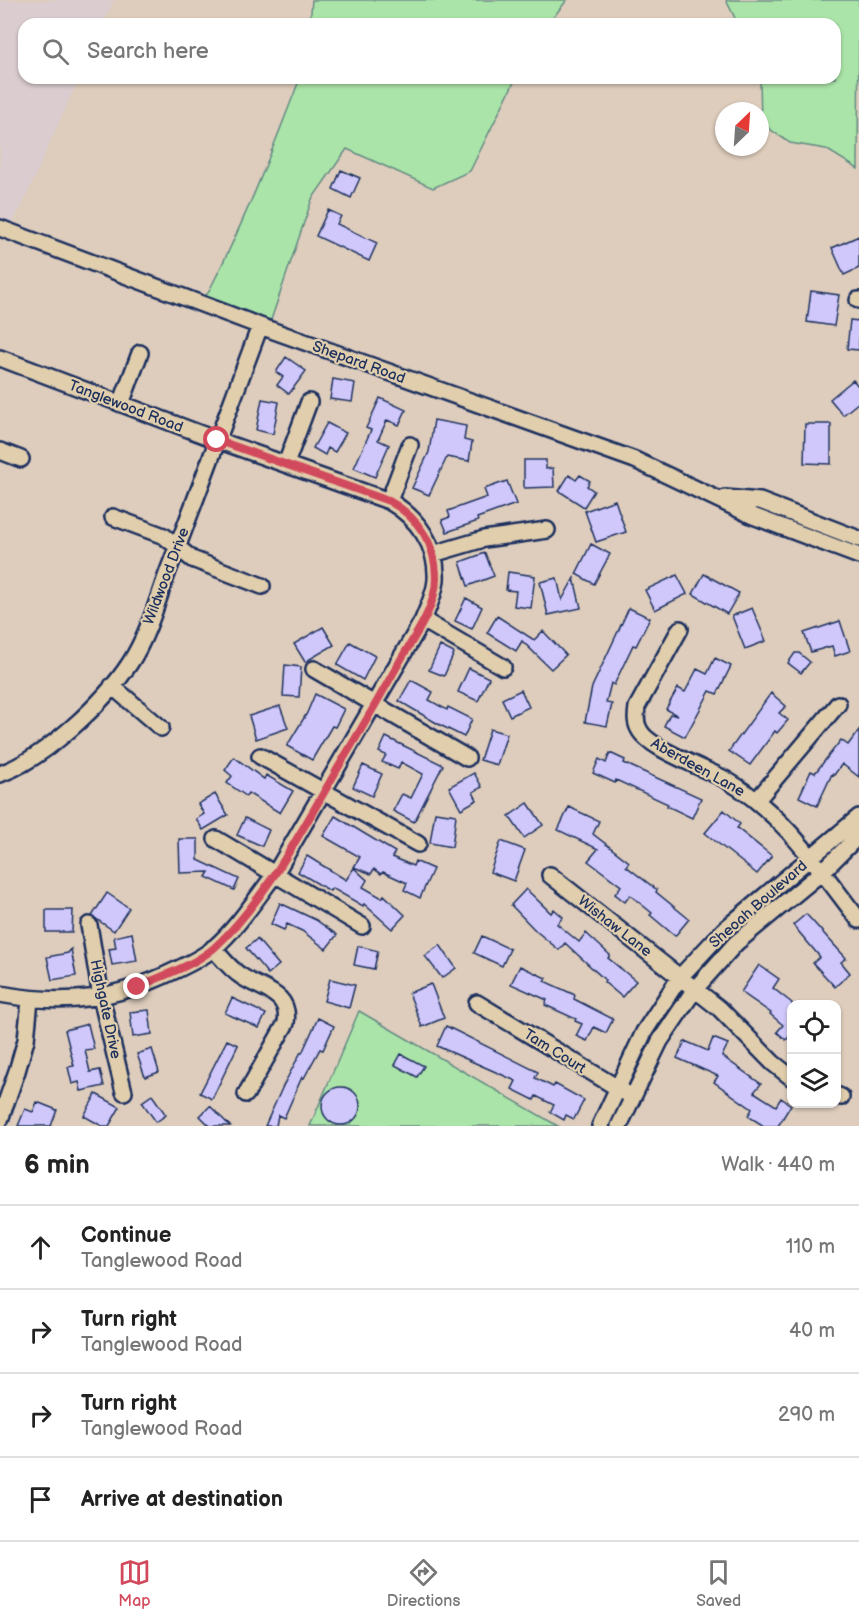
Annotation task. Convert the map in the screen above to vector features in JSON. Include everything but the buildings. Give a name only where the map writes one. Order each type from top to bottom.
[{"type":"street","name":"Shepard Road","points":[[0,228],[260,326],[635,460],[753,516],[859,556]]},
{"type":"street","name":"Wildwood Drive","points":[[0,774],[14,769],[35,756],[91,709],[131,662],[178,548],[260,326]]},
{"type":"street","points":[[121,404],[140,353]]},
{"type":"street","name":"Tanglewood Road","points":[[0,994],[30,1000],[64,1001],[101,997],[137,987],[163,976],[191,963],[213,948],[252,906],[275,874],[423,620],[432,598],[436,579],[433,554],[426,536],[405,510],[389,501],[1,361]]},
{"type":"street","points":[[286,464],[309,402]]},
{"type":"street","points":[[389,501],[410,446]]},
{"type":"street","points":[[0,451],[21,459]]},
{"type":"street","name":"Shepard Road","points":[[716,497],[760,501],[859,539]]},
{"type":"street","points":[[113,517],[164,536],[192,559],[262,586]]},
{"type":"street","points":[[433,554],[484,539],[547,530]]},
{"type":"street","points":[[423,620],[503,667]]},
{"type":"street","name":"Aberdeen Lane","points":[[680,630],[637,707],[636,719],[639,731],[650,742],[713,773],[757,800],[780,822],[811,858],[859,920]]},
{"type":"street","points":[[314,669],[467,759]]},
{"type":"street","points":[[111,686],[161,728]]},
{"type":"street","points":[[757,800],[838,704]]},
{"type":"street","points":[[260,756],[418,844]]},
{"type":"street","name":"Sheoah Boulevard","points":[[600,1126],[644,1032],[680,977],[724,930],[859,818]]},
{"type":"street","name":"Sheoah Boulevard","points":[[619,1126],[660,1041],[694,989],[736,943],[822,872],[859,835]]},
{"type":"street","points":[[216,839],[362,926]]},
{"type":"street","name":"Wishaw Lane","points":[[550,875],[720,1009],[773,1063],[787,1074]]},
{"type":"street","name":"Highgate Drive","points":[[89,925],[101,997],[124,1092]]},
{"type":"street","points":[[213,948],[240,976],[280,998],[288,1014],[286,1023],[246,1094]]},
{"type":"street","points":[[0,1120],[26,1040],[30,1000]]},
{"type":"street","name":"Tam Court","points":[[477,1003],[634,1097]]},
{"type":"shaded area","points":[[0,0],[114,0],[106,18],[18,18],[18,84],[76,84],[21,208],[11,224],[0,220]]},
{"type":"green space","points":[[312,0],[567,0],[553,18],[310,18]]},
{"type":"green space","points":[[726,0],[859,0],[858,169],[826,149],[790,143],[769,129],[769,102],[761,102],[760,84],[841,84],[841,18],[735,18]]},
{"type":"green space","points":[[298,84],[513,84],[470,171],[433,188],[347,149],[312,199],[270,323],[203,298],[208,293],[221,267],[268,160]]},
{"type":"green space","points":[[359,1011],[558,1126],[310,1126]]},
{"type":"route","points":[[137,987],[191,963],[213,948],[252,906],[275,874],[423,620],[432,598],[436,579],[433,554],[426,536],[405,510],[389,501],[217,440]]}]
